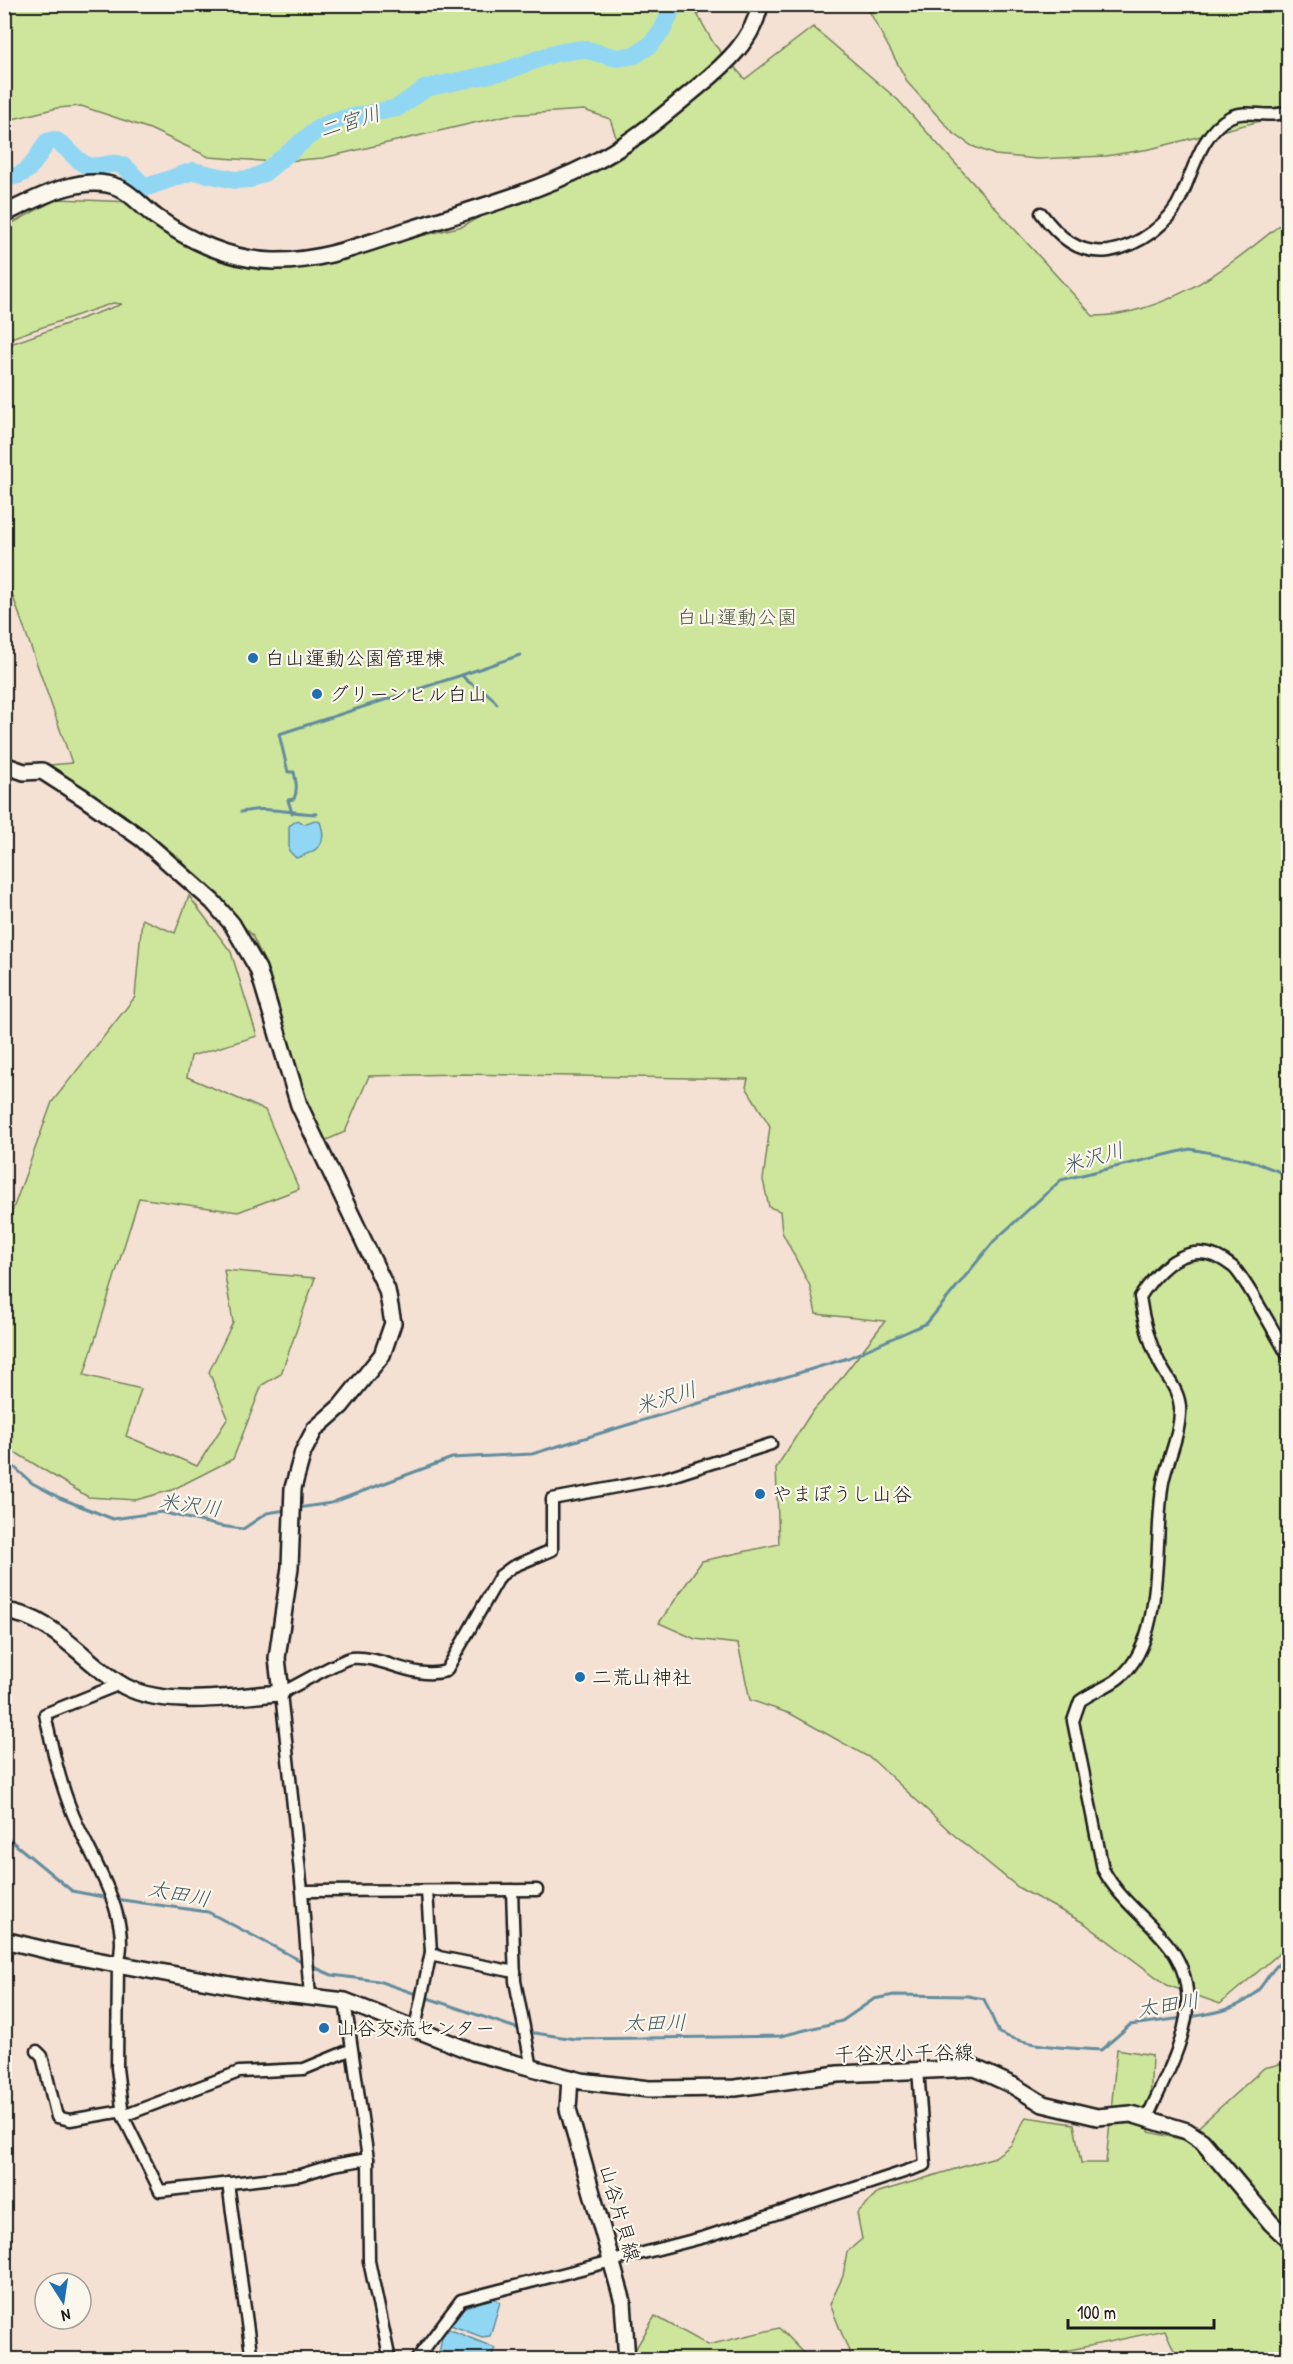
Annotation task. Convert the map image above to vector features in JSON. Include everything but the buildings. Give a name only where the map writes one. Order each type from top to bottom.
[{"type":"street","points":[[4,214],[57,191],[86,184],[102,184],[116,186],[129,194],[157,218],[197,243],[271,261],[330,255],[501,201],[589,165],[658,123],[708,79],[749,35],[758,18],[760,4]]},
{"type":"street","points":[[1041,213],[1063,239],[1081,249],[1095,253],[1123,248],[1141,241],[1167,218],[1182,197],[1194,162],[1210,136],[1230,117],[1248,114],[1268,116],[1288,111]]},
{"type":"street","points":[[4,765],[24,772],[42,771],[84,798],[142,839],[213,902],[232,924],[248,948],[258,969],[299,1105],[387,1290],[393,1323],[382,1355],[341,1406],[315,1429],[303,1452],[293,1488],[290,1567],[277,1658],[302,1891],[310,1997]]},
{"type":"street","points":[[1148,2118],[1183,2029],[1189,1995],[1179,1959],[1165,1940],[1111,1883],[1103,1869],[1073,1721],[1080,1701],[1119,1678],[1127,1670],[1137,1655],[1149,1622],[1163,1482],[1177,1433],[1180,1408],[1177,1394],[1159,1361],[1144,1321],[1140,1297],[1161,1269],[1172,1260],[1200,1252],[1217,1257],[1234,1268],[1288,1356]]},
{"type":"street","points":[[4,1611],[16,1612],[67,1638],[120,1684],[151,1695],[207,1699],[281,1693],[349,1658],[364,1659],[425,1674],[446,1671],[500,1576],[512,1567],[552,1550],[552,1499],[665,1478],[771,1444]]},
{"type":"street","points":[[120,1684],[45,1714],[58,1775],[118,1917],[122,1952],[118,1964],[117,2068],[123,2113],[160,2191],[300,2175],[333,2164],[368,2159]]},
{"type":"street","points":[[513,1890],[514,1972],[532,2068]]},
{"type":"street","points":[[302,1891],[537,1890]]},
{"type":"street","points":[[415,2028],[430,1952],[427,1891]]},
{"type":"street","name":"千谷沢小千谷線","points":[[4,1940],[267,1992],[345,2001],[473,2052],[570,2079],[649,2089],[735,2088],[802,2077],[918,2069],[975,2068],[1012,2085],[1043,2104],[1097,2117],[1131,2114],[1187,2131],[1202,2141],[1263,2214],[1288,2239]]},
{"type":"street","points":[[430,1952],[439,1957],[514,1972]]},
{"type":"street","points":[[345,2001],[350,2050],[368,2159],[369,2261],[390,2360]]},
{"type":"street","points":[[37,2051],[42,2056],[57,2117],[70,2120],[123,2113],[239,2072],[304,2069],[350,2050]]},
{"type":"street","points":[[416,2360],[460,2300],[705,2237],[925,2165],[918,2069]]},
{"type":"street","name":"山谷片貝線","points":[[570,2079],[568,2109],[613,2260],[623,2302],[627,2360]]},
{"type":"street","points":[[228,2183],[252,2360]]},
{"type":"green space","name":"白山運動公園","points":[[5,5],[692,5],[714,44],[745,79],[813,27],[898,100],[1093,316],[1120,314],[1173,297],[1223,269],[1288,218],[1288,1946],[1220,2004],[1167,1985],[1084,1923],[1019,1888],[954,1835],[872,1759],[791,1714],[750,1700],[738,1644],[695,1639],[659,1623],[702,1561],[779,1544],[776,1468],[811,1413],[832,1390],[885,1321],[816,1314],[810,1286],[782,1232],[780,1211],[769,1207],[763,1180],[770,1126],[746,1087],[748,1079],[459,1074],[369,1076],[345,1132],[322,1142],[305,1104],[270,974],[252,935],[177,856],[124,814],[49,765],[72,763],[5,574],[5,346],[122,304],[113,303],[5,340],[5,227],[57,199],[134,202],[258,270],[277,270],[463,226],[604,149],[616,137],[610,119],[584,110],[508,115],[323,158],[275,162],[209,157],[150,129],[81,106],[57,108],[5,121]]},
{"type":"green space","points":[[866,5],[1288,5],[1288,114],[1150,149],[1106,156],[1037,159],[995,155],[972,146],[953,133],[908,83]]},
{"type":"green space","points":[[189,896],[231,952],[257,1036],[191,1056],[187,1077],[265,1110],[299,1189],[238,1212],[139,1198],[84,1375],[141,1389],[126,1436],[197,1466],[228,1418],[209,1372],[233,1322],[224,1270],[315,1278],[281,1374],[262,1385],[233,1459],[172,1490],[136,1500],[88,1497],[18,1454],[5,1450],[5,1231],[52,1102],[135,997],[142,919],[175,933]]},
{"type":"green space","points":[[1117,2049],[1152,2055],[1149,2132],[1184,2140],[1264,2068],[1288,2062],[1288,2359],[1178,2359],[1165,2330],[1027,2359],[852,2359],[830,2304],[843,2276],[847,2252],[862,2239],[857,2213],[879,2192],[995,2157],[1011,2145],[1026,2117],[1074,2124],[1081,2163],[1106,2163]]},
{"type":"green space","points":[[655,2316],[708,2345],[779,2328],[805,2355],[800,2360],[629,2360]]},
{"type":"water","points":[[298,820],[304,824],[315,820],[320,822],[323,837],[318,847],[296,858],[289,851],[289,826]]},
{"type":"water","points":[[494,2298],[500,2302],[490,2336],[482,2337],[448,2324],[456,2310]]},
{"type":"water","points":[[446,2328],[495,2348],[490,2359],[438,2360],[443,2331]]},
{"type":"waterway","name":"二宮川","points":[[4,176],[19,175],[25,171],[35,161],[47,142],[54,140],[88,166],[122,165],[147,187],[193,171],[235,180],[250,179],[264,173],[320,127],[337,120],[397,108],[426,88],[505,71],[555,53],[583,49],[617,58],[635,55],[650,45],[662,31],[674,4]]},
{"type":"waterway","points":[[462,675],[520,655]]},
{"type":"waterway","points":[[292,813],[288,800],[294,799],[295,796],[294,772],[288,772],[279,734],[462,675],[488,694],[497,704]]},
{"type":"waterway","points":[[241,812],[270,810],[317,814]]},
{"type":"waterway","name":"米沢川","points":[[298,1508],[331,1503],[452,1458],[532,1454],[848,1358],[927,1323],[994,1241],[1061,1180],[1190,1149],[1249,1160],[1288,1175]]},
{"type":"waterway","name":"米沢川","points":[[4,1462],[13,1466],[32,1483],[60,1498],[113,1519],[161,1512],[243,1529],[267,1513],[286,1510]]},
{"type":"waterway","name":"太田川","points":[[4,1835],[72,1891],[108,1898]]},
{"type":"waterway","name":"太田川","points":[[115,1899],[208,1912],[305,1963]]},
{"type":"waterway","name":"太田川","points":[[1189,2017],[1227,2009],[1244,2002],[1259,1989],[1275,1968],[1288,1958]]},
{"type":"waterway","name":"太田川","points":[[311,1966],[332,1975],[378,1981],[522,2030]]},
{"type":"waterway","name":"太田川","points":[[528,2032],[575,2039],[781,2036],[842,2021],[874,1999],[894,1995],[968,1996],[984,1999],[999,2033],[1011,2038],[1036,2044],[1101,2050],[1130,2025],[1183,2018]]},
{"type":"place","name":"白山運動公園管理棟","points":[[253,658]]},
{"type":"place","name":"グリーンヒル白山","points":[[317,694]]},
{"type":"place","name":"やまぼうし山谷","points":[[760,1494]]},
{"type":"place","name":"二荒山神社","points":[[580,1677]]},
{"type":"place","name":"山谷交流センター","points":[[324,2028]]}]
